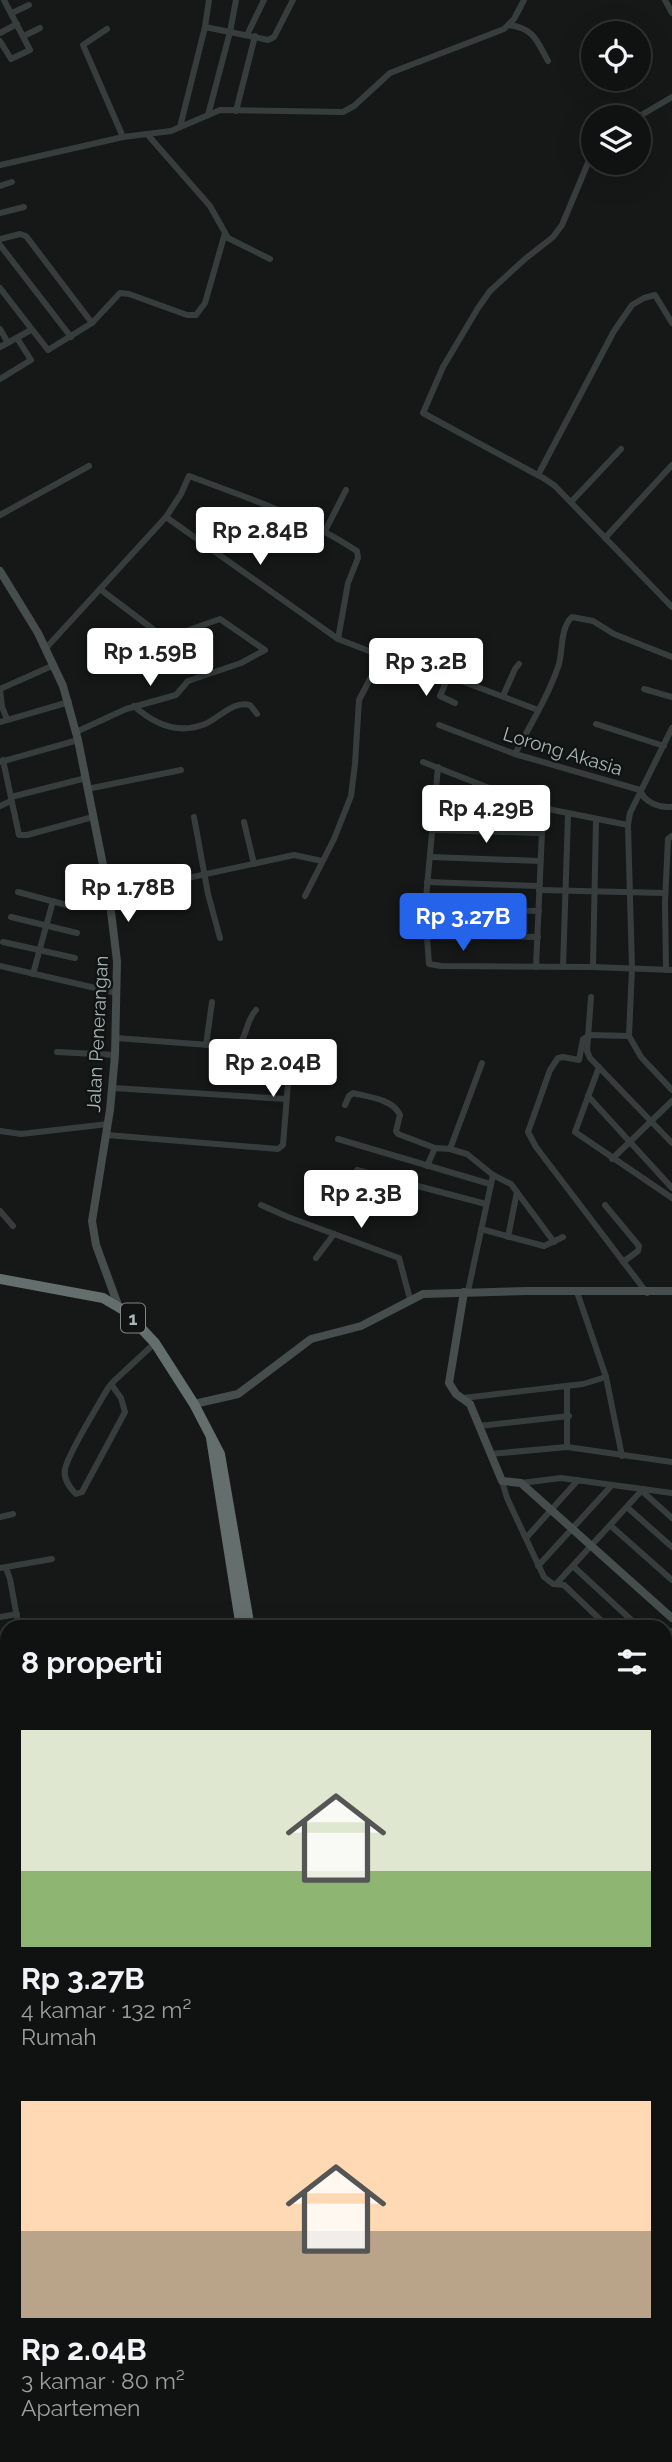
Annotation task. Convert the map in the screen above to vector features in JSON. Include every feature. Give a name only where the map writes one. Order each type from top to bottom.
[{"type":"highway","name":"1","points":[[0,1279],[103,1297],[118,1305],[155,1343],[218,1446],[225,1472],[249,1620]]},
{"type":"highway","name":"1","points":[[211,1435],[240,1620]]},
{"type":"street","points":[[0,41],[13,59],[30,50],[4,0]]},
{"type":"street","points":[[180,127],[205,27],[209,0]]},
{"type":"street","points":[[208,115],[236,0]]},
{"type":"street","points":[[236,111],[251,36],[264,0]]},
{"type":"street","points":[[205,27],[268,40],[273,38],[293,0]]},
{"type":"street","points":[[0,165],[123,137],[171,131],[220,110],[342,112],[354,106],[390,73],[462,47],[509,25],[524,0]]},
{"type":"street","points":[[665,0],[672,13]]},
{"type":"street","points":[[12,13],[29,5]]},
{"type":"street","points":[[0,33],[17,24]]},
{"type":"street","points":[[509,25],[530,32],[548,61]]},
{"type":"street","points":[[24,36],[40,28]]},
{"type":"street","points":[[107,29],[83,45],[123,137]]},
{"type":"street","points":[[651,109],[672,97]]},
{"type":"street","points":[[148,134],[210,206],[231,241],[270,259]]},
{"type":"street","points":[[583,175],[562,225],[553,237],[525,259],[484,300],[443,367],[422,411],[555,486],[672,607]]},
{"type":"street","points":[[0,186],[12,182]]},
{"type":"street","points":[[0,213],[24,207]]},
{"type":"street","points":[[0,288],[48,350],[92,323],[120,293],[187,315],[196,315],[205,303],[225,233]]},
{"type":"street","points":[[0,239],[20,234],[26,236],[92,323]]},
{"type":"street","points":[[0,245],[71,337]]},
{"type":"street","points":[[538,475],[614,331],[632,305],[655,295],[672,323]]},
{"type":"street","points":[[0,329],[8,343]]},
{"type":"street","points":[[0,348],[31,330]]},
{"type":"street","points":[[0,379],[31,360],[17,338]]},
{"type":"street","points":[[571,502],[621,449]]},
{"type":"street","points":[[605,538],[672,465]]},
{"type":"street","points":[[0,515],[89,466]]},
{"type":"street","points":[[46,648],[166,517],[189,476],[258,501],[325,531],[357,551],[338,639]]},
{"type":"street","points":[[325,531],[346,490]]},
{"type":"street","points":[[166,517],[338,639],[382,656],[449,675],[538,710]]},
{"type":"street","name":"Jalan Penerangan","points":[[0,571],[46,648],[69,702],[109,895],[116,943],[116,1038],[113,1088],[92,1227],[118,1305]]},
{"type":"street","points":[[93,817],[21,835],[17,831],[1,761],[77,736],[134,706],[175,696],[188,681],[241,663],[265,650],[220,619],[172,636],[162,636],[100,589]]},
{"type":"street","points":[[515,754],[559,663],[566,624],[572,617],[593,621],[614,634],[672,657]]},
{"type":"street","points":[[305,896],[334,839],[351,796],[359,700],[382,656]]},
{"type":"street","points":[[503,696],[520,664]]},
{"type":"street","points":[[54,665],[0,689],[3,720],[69,702]]},
{"type":"street","points":[[421,682],[427,668]]},
{"type":"street","points":[[449,675],[440,695],[455,703]]},
{"type":"street","points":[[644,689],[672,697]]},
{"type":"street","points":[[134,706],[148,719],[174,728],[208,723],[240,704],[250,705],[257,714]]},
{"type":"street","points":[[596,724],[664,746]]},
{"type":"street","name":"Lorong Akasia","points":[[439,725],[515,754],[640,790],[646,800],[671,807]]},
{"type":"street","points":[[672,728],[640,790],[628,825],[632,968],[629,1036],[641,1057],[672,1090]]},
{"type":"street","points":[[423,762],[540,808],[628,825]]},
{"type":"street","points":[[439,767],[425,909],[427,959],[432,966],[669,970],[668,902],[665,893],[668,839],[672,836]]},
{"type":"street","points":[[88,789],[181,770]]},
{"type":"street","points":[[0,806],[11,799],[86,778]]},
{"type":"street","points":[[435,806],[540,808]]},
{"type":"street","points":[[536,967],[540,808]]},
{"type":"street","points":[[563,967],[568,815]]},
{"type":"street","points":[[194,817],[220,938]]},
{"type":"street","points":[[593,967],[596,820]]},
{"type":"street","points":[[244,822],[254,864]]},
{"type":"street","points":[[433,830],[541,833]]},
{"type":"street","points":[[109,895],[299,854],[322,862]]},
{"type":"street","points":[[430,857],[540,861]]},
{"type":"street","points":[[427,882],[665,893]]},
{"type":"street","points":[[18,892],[74,907]]},
{"type":"street","points":[[33,974],[53,901]]},
{"type":"street","points":[[425,909],[539,911]]},
{"type":"street","points":[[10,916],[77,933]]},
{"type":"street","points":[[425,936],[538,937]]},
{"type":"street","points":[[3,942],[75,958]]},
{"type":"street","points":[[0,966],[117,993]]},
{"type":"street","points":[[591,997],[588,1053],[599,1068],[672,1143]]},
{"type":"street","points":[[206,1045],[212,1002]]},
{"type":"street","points":[[235,1047],[242,1042],[251,1015],[256,1010]]},
{"type":"street","points":[[629,1036],[590,1035],[583,1039],[579,1060],[560,1057],[552,1067],[528,1134],[647,1293]]},
{"type":"street","points":[[107,1135],[280,1148],[283,1145],[289,1051],[116,1038]]},
{"type":"street","points":[[57,1052],[115,1055]]},
{"type":"street","points":[[450,1149],[482,1063]]},
{"type":"street","points":[[599,1068],[575,1132],[672,1198]]},
{"type":"street","points":[[113,1088],[286,1099]]},
{"type":"street","points":[[345,1105],[353,1093],[388,1103],[400,1112],[398,1134],[435,1148],[450,1149],[469,1156],[493,1175],[509,1182],[555,1242]]},
{"type":"street","points":[[588,1096],[672,1188]]},
{"type":"street","points":[[612,1159],[672,1101]]},
{"type":"street","points":[[0,1131],[21,1134],[108,1124]]},
{"type":"street","points":[[338,1139],[490,1184]]},
{"type":"street","points":[[427,1166],[435,1148]]},
{"type":"street","points":[[357,1170],[486,1204]]},
{"type":"street","points":[[493,1175],[448,1379],[450,1386],[470,1405],[507,1498],[544,1577],[556,1585],[565,1585],[601,1620]]},
{"type":"street","points":[[508,1237],[517,1192]]},
{"type":"street","points":[[261,1205],[399,1258],[410,1299]]},
{"type":"street","points":[[606,1205],[639,1246],[638,1251],[623,1262]]},
{"type":"street","points":[[0,1211],[11,1224],[0,1220]]},
{"type":"street","points":[[481,1228],[544,1246],[563,1237]]},
{"type":"street","points":[[316,1258],[334,1234]]},
{"type":"street","points":[[194,1404],[242,1392],[311,1339],[360,1326],[410,1299],[430,1293],[672,1291]]},
{"type":"street","points":[[577,1292],[606,1377],[622,1456]]},
{"type":"street","points":[[111,1384],[121,1398],[125,1412],[82,1492],[76,1494],[65,1479],[66,1467],[111,1384],[155,1343]]},
{"type":"street","points":[[464,1398],[589,1383],[606,1377]]},
{"type":"street","points":[[567,1386],[567,1447]]},
{"type":"street","points":[[479,1426],[569,1416]]},
{"type":"street","points":[[490,1454],[567,1447],[672,1461]]},
{"type":"street","points":[[502,1481],[522,1483],[557,1478],[672,1493]]},
{"type":"street","points":[[526,1538],[579,1480]]},
{"type":"street","points":[[522,1483],[672,1618]]},
{"type":"street","points":[[538,1566],[612,1485]]},
{"type":"street","points":[[556,1585],[643,1490]]},
{"type":"street","points":[[643,1490],[672,1518]]},
{"type":"street","points":[[628,1508],[672,1547]]},
{"type":"street","points":[[0,1517],[13,1514]]},
{"type":"street","points":[[611,1526],[672,1580]]},
{"type":"street","points":[[18,1620],[3,1568],[52,1559]]},
{"type":"street","points":[[574,1567],[631,1620]]},
{"type":"street","points":[[0,1618],[17,1614]]}]
